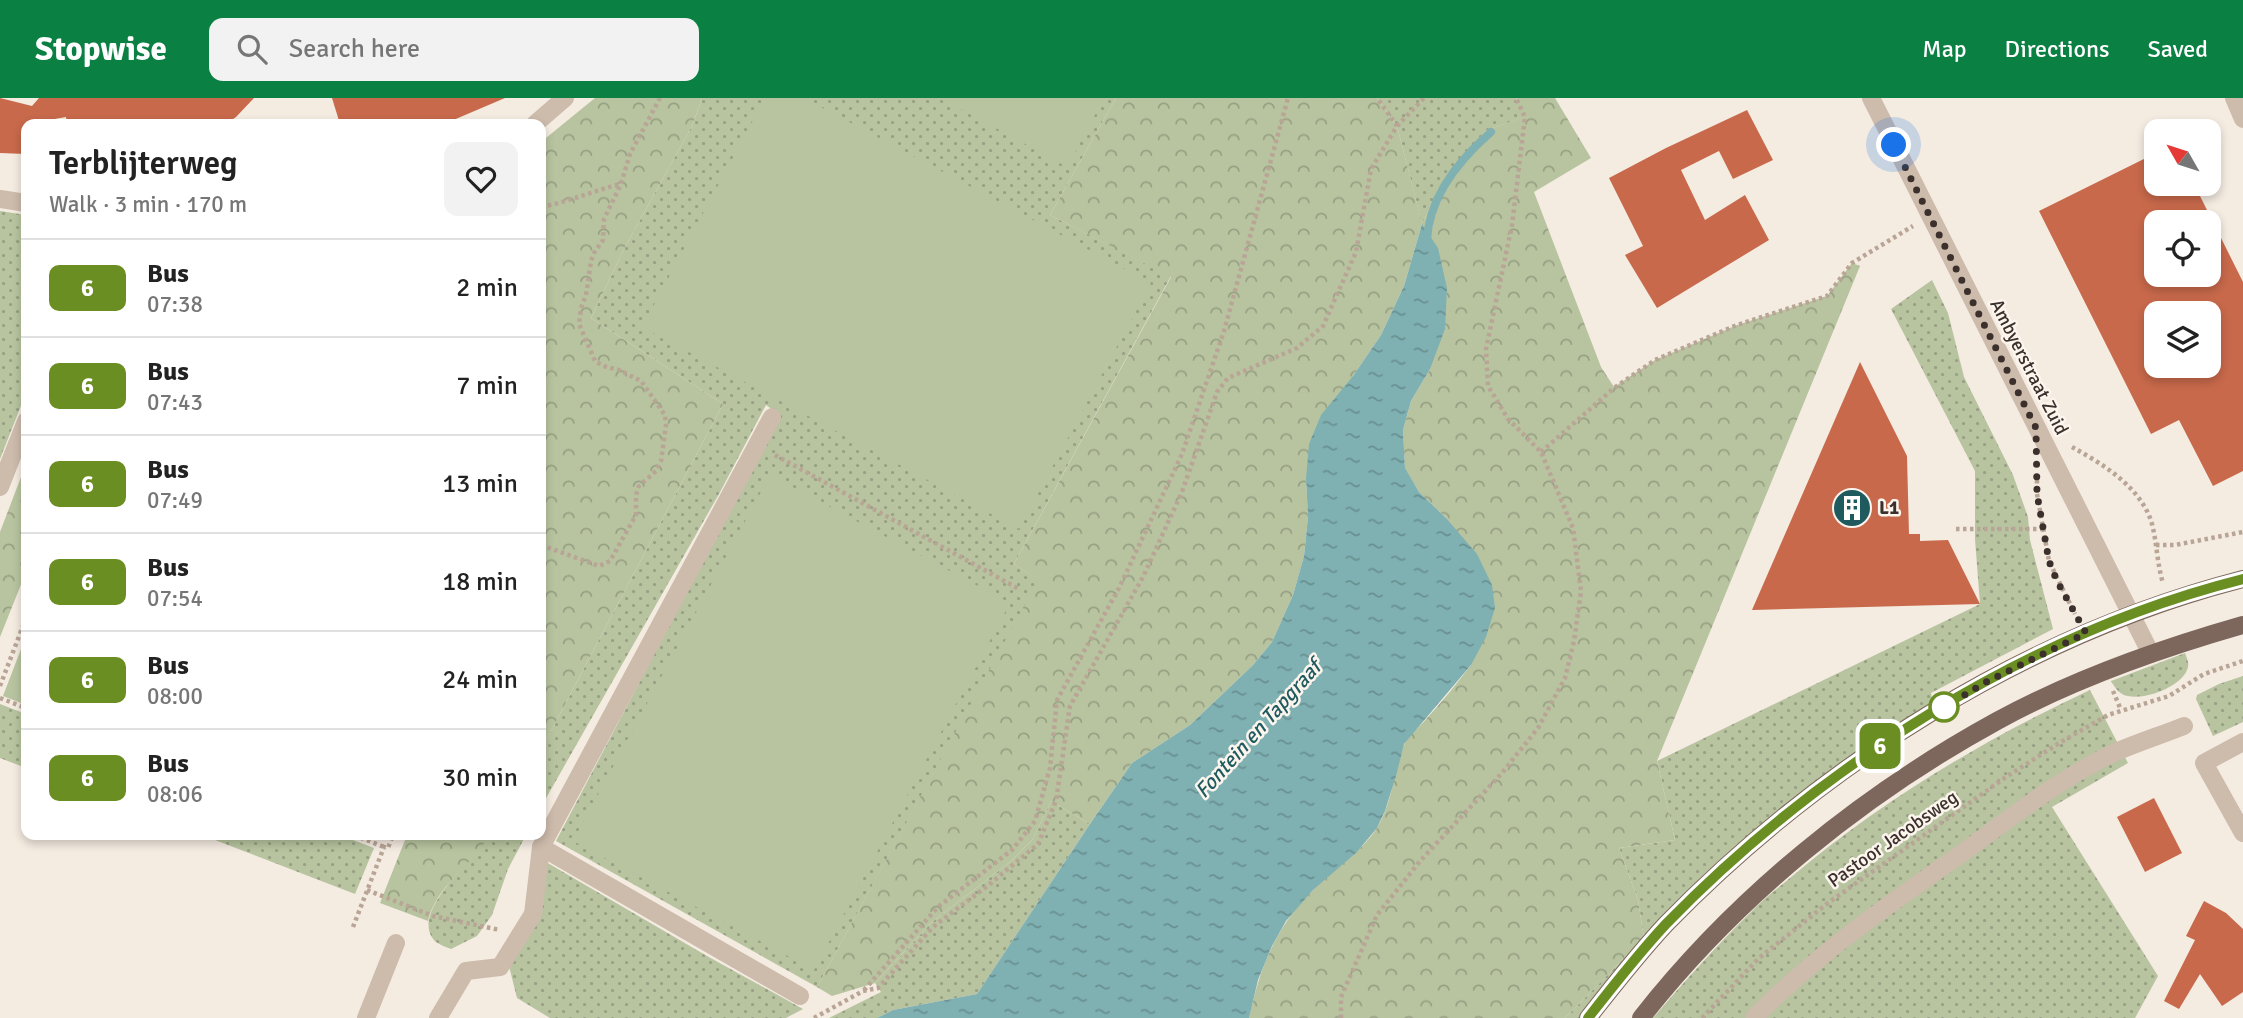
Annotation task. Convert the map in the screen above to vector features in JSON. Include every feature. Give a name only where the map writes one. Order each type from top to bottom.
[{"type":"main road","points":[[1588,1018],[1622,974],[1715,876],[1808,797],[1890,740],[2000,675],[2086,633],[2169,600],[2243,579]]},
{"type":"main road","points":[[1641,1018],[1750,900],[1864,806],[1942,754],[1997,721],[2104,672],[2243,625]]},
{"type":"street","points":[[541,119],[565,98]]},
{"type":"street","name":"Ambyerstraat Zuid","points":[[1871,98],[2151,654]]},
{"type":"street","points":[[2234,98],[2243,119]]},
{"type":"street","points":[[0,200],[21,202]]},
{"type":"street","points":[[546,838],[772,417]]},
{"type":"street","points":[[0,487],[21,434]]},
{"type":"street","points":[[1755,1018],[1785,987],[1851,931],[2017,813],[2108,756],[2183,726]]},
{"type":"street","points":[[2243,742],[2204,763],[2243,833]]},
{"type":"street","points":[[438,1018],[466,971],[500,967],[533,914],[541,847],[545,840]]},
{"type":"street","points":[[541,847],[800,996]]},
{"type":"street","points":[[366,1018],[396,943]]},
{"type":"path","points":[[546,547],[599,566],[610,561],[636,515],[639,486],[656,471],[661,461],[665,415],[640,381],[595,361],[579,324],[591,261],[603,240],[604,219],[621,184],[630,154],[660,98]]},
{"type":"path","points":[[863,991],[939,907],[1012,850],[1035,821],[1050,768],[1056,701],[1119,588],[1182,454],[1224,331],[1288,98]]},
{"type":"path","points":[[1377,98],[1397,125]]},
{"type":"path","points":[[814,1018],[863,991],[878,988],[933,927],[1038,844],[1056,801],[1070,706],[1143,577],[1182,492],[1217,392],[1228,378],[1297,348],[1324,326],[1356,252],[1371,169],[1397,125],[1424,98]]},
{"type":"path","points":[[1341,1018],[1340,997],[1377,915],[1421,860],[1502,773],[1531,737],[1565,678],[1574,641],[1581,591],[1573,528],[1541,452],[1508,419],[1488,386],[1486,349],[1512,225],[1525,117],[1516,98]]},
{"type":"path","points":[[546,206],[621,184]]},
{"type":"path","points":[[1541,452],[1614,388],[1655,360],[1737,325],[1827,296],[1852,263],[1930,215]]},
{"type":"path","points":[[2036,428],[2101,463],[2137,497],[2147,511],[2156,545],[2175,545],[2243,532]]},
{"type":"path","points":[[757,445],[1019,589]]},
{"type":"path","points":[[2036,467],[2037,494],[2049,561],[2086,633]]},
{"type":"path","points":[[1956,529],[2043,529]]},
{"type":"path","points":[[0,686],[21,631]]},
{"type":"path","name":"Pastoor Jacobsweg","points":[[1702,1018],[1759,958],[1828,902],[2006,777],[2093,722],[2121,710],[2169,696],[2204,674],[2243,661]]},
{"type":"path","points":[[2104,672],[2121,710]]},
{"type":"path","points":[[0,698],[21,706]]},
{"type":"path","points":[[366,840],[388,848],[390,840]]},
{"type":"path","points":[[353,927],[384,847]]},
{"type":"path","points":[[367,890],[433,916],[521,933]]},
{"type":"green space","points":[[595,98],[702,98],[692,126],[625,247],[591,318],[723,404],[546,740],[546,138]]},
{"type":"green space","points":[[702,98],[1116,98],[1050,215],[1171,276],[1014,564],[1039,580],[817,987],[556,841],[780,415],[766,405],[719,494],[546,798],[546,740],[723,404],[591,318],[625,247],[692,126]]},
{"type":"green space","points":[[765,98],[804,98],[1151,283],[1019,529],[642,327]]},
{"type":"green space","points":[[941,98],[1104,98],[1067,167]]},
{"type":"green space","points":[[1116,98],[1377,98],[1397,126],[1422,223],[1457,162],[1487,130],[1524,117],[1516,98],[1555,98],[1591,158],[1534,192],[1601,367],[1614,387],[1655,360],[1737,325],[1827,296],[1852,263],[1860,266],[1657,761],[1675,840],[1619,848],[1638,900],[1644,938],[1565,1018],[1249,1018],[1264,966],[1288,919],[1312,891],[1363,846],[1377,828],[1386,808],[1405,743],[1471,665],[1446,518],[1419,492],[1405,469],[1403,430],[1411,401],[1430,369],[1422,224],[1404,286],[1381,335],[1353,376],[1306,479],[1308,517],[1304,556],[1293,595],[1272,642],[1253,665],[1190,725],[1132,763],[1090,824],[1051,801],[1033,839],[1010,862],[932,922],[875,983],[832,996],[817,987],[1038,580],[1014,564],[1171,277],[1050,215]]},
{"type":"green space","points":[[1377,98],[1516,98],[1525,117],[1487,130],[1457,162],[1422,224],[1397,126]]},
{"type":"green space","points":[[0,211],[21,214],[21,406],[0,459]]},
{"type":"green space","points":[[1932,280],[1948,313],[1964,377],[2013,475],[2028,517],[2030,540],[2053,629],[1931,693],[1933,704],[1845,759],[1759,829],[1582,1018],[1565,1018],[1644,938],[1638,900],[1619,848],[1675,840],[1657,761],[1980,604],[1975,539],[1975,471],[1891,309]]},
{"type":"green space","points":[[770,475],[1010,603],[814,970],[573,841]]},
{"type":"green space","points":[[21,477],[21,584],[0,637],[0,532]]},
{"type":"green space","points":[[21,649],[21,703],[3,696]]},
{"type":"green space","points":[[2185,653],[2188,666],[2183,677],[2158,692],[2138,697],[2129,696],[2120,693],[2111,681]]},
{"type":"green space","points":[[2243,676],[2243,722],[2213,736],[2196,699],[2197,695]]},
{"type":"green space","points":[[2090,690],[2128,763],[2052,807],[2158,976],[2135,1018],[1653,1018],[1755,908],[1860,823],[1972,751]]},
{"type":"green space","points":[[0,704],[21,712],[21,766],[0,758]]},
{"type":"green space","points":[[1051,801],[1090,824],[977,994],[893,1010],[877,1018],[829,1018],[881,992],[875,983],[932,922],[1010,862],[1033,839]]},
{"type":"green space","points":[[215,840],[353,840],[374,848],[355,894]]},
{"type":"green space","points":[[405,840],[486,840],[446,886],[432,908],[428,921],[380,903]]},
{"type":"green space","points":[[486,840],[523,840],[508,869],[492,915],[477,936],[451,949],[436,942],[429,930],[430,917],[446,887]]},
{"type":"green space","points":[[546,862],[803,1009],[786,1018],[550,1018],[517,998],[509,966]]},
{"type":"water","points":[[1422,224],[1438,248],[1447,288],[1445,329],[1430,369],[1411,401],[1403,430],[1405,468],[1419,492],[1477,554],[1492,585],[1495,608],[1486,637],[1471,665],[1404,744],[1385,811],[1377,828],[1357,852],[1313,890],[1286,921],[1258,980],[1249,1018],[877,1018],[893,1010],[977,994],[1132,763],[1190,725],[1253,665],[1272,642],[1293,595],[1304,556],[1308,517],[1306,479],[1309,444],[1321,415],[1353,376],[1381,335],[1404,286]]},
{"type":"building","points":[[0,98],[32,106],[39,98],[254,98],[233,119],[21,119],[21,154],[0,153]]},
{"type":"building","points":[[332,98],[505,98],[456,119],[338,119]]},
{"type":"building","points":[[1747,110],[1773,160],[1733,179],[1719,151],[1681,170],[1705,220],[1745,195],[1769,240],[1657,308],[1625,255],[1643,246],[1609,178]]},
{"type":"building","points":[[2144,159],[2144,196],[2200,196],[2207,210],[2144,210],[2144,287],[2221,287],[2221,238],[2243,282],[2243,471],[2213,486],[2179,420],[2151,434],[2039,211]]},
{"type":"building","name":"L1","points":[[1860,362],[1907,456],[1909,534],[1920,534],[1920,541],[1948,540],[1980,604],[1752,610]]},
{"type":"building","points":[[2154,798],[2182,853],[2145,872],[2117,817]]},
{"type":"building","points":[[2204,901],[2226,913],[2243,929],[2243,992],[2222,1006],[2200,974],[2179,1009],[2164,1001],[2195,940],[2186,936]]},
{"type":"waterway","name":"Fontein en Tapgraaf","points":[[1427,240],[1433,208],[1448,180],[1468,154],[1491,132]]},
{"type":"bus line","name":"6","points":[[1588,1018],[1622,974],[1715,876],[1808,797],[1851,766],[1988,681],[2070,639],[2169,600],[2243,579]]},
{"type":"place","name":"L1","points":[[1852,508]]},
{"type":"route","points":[[1894,145],[2036,428],[2037,494],[2049,561],[2086,633],[1988,681],[1944,707]]}]
